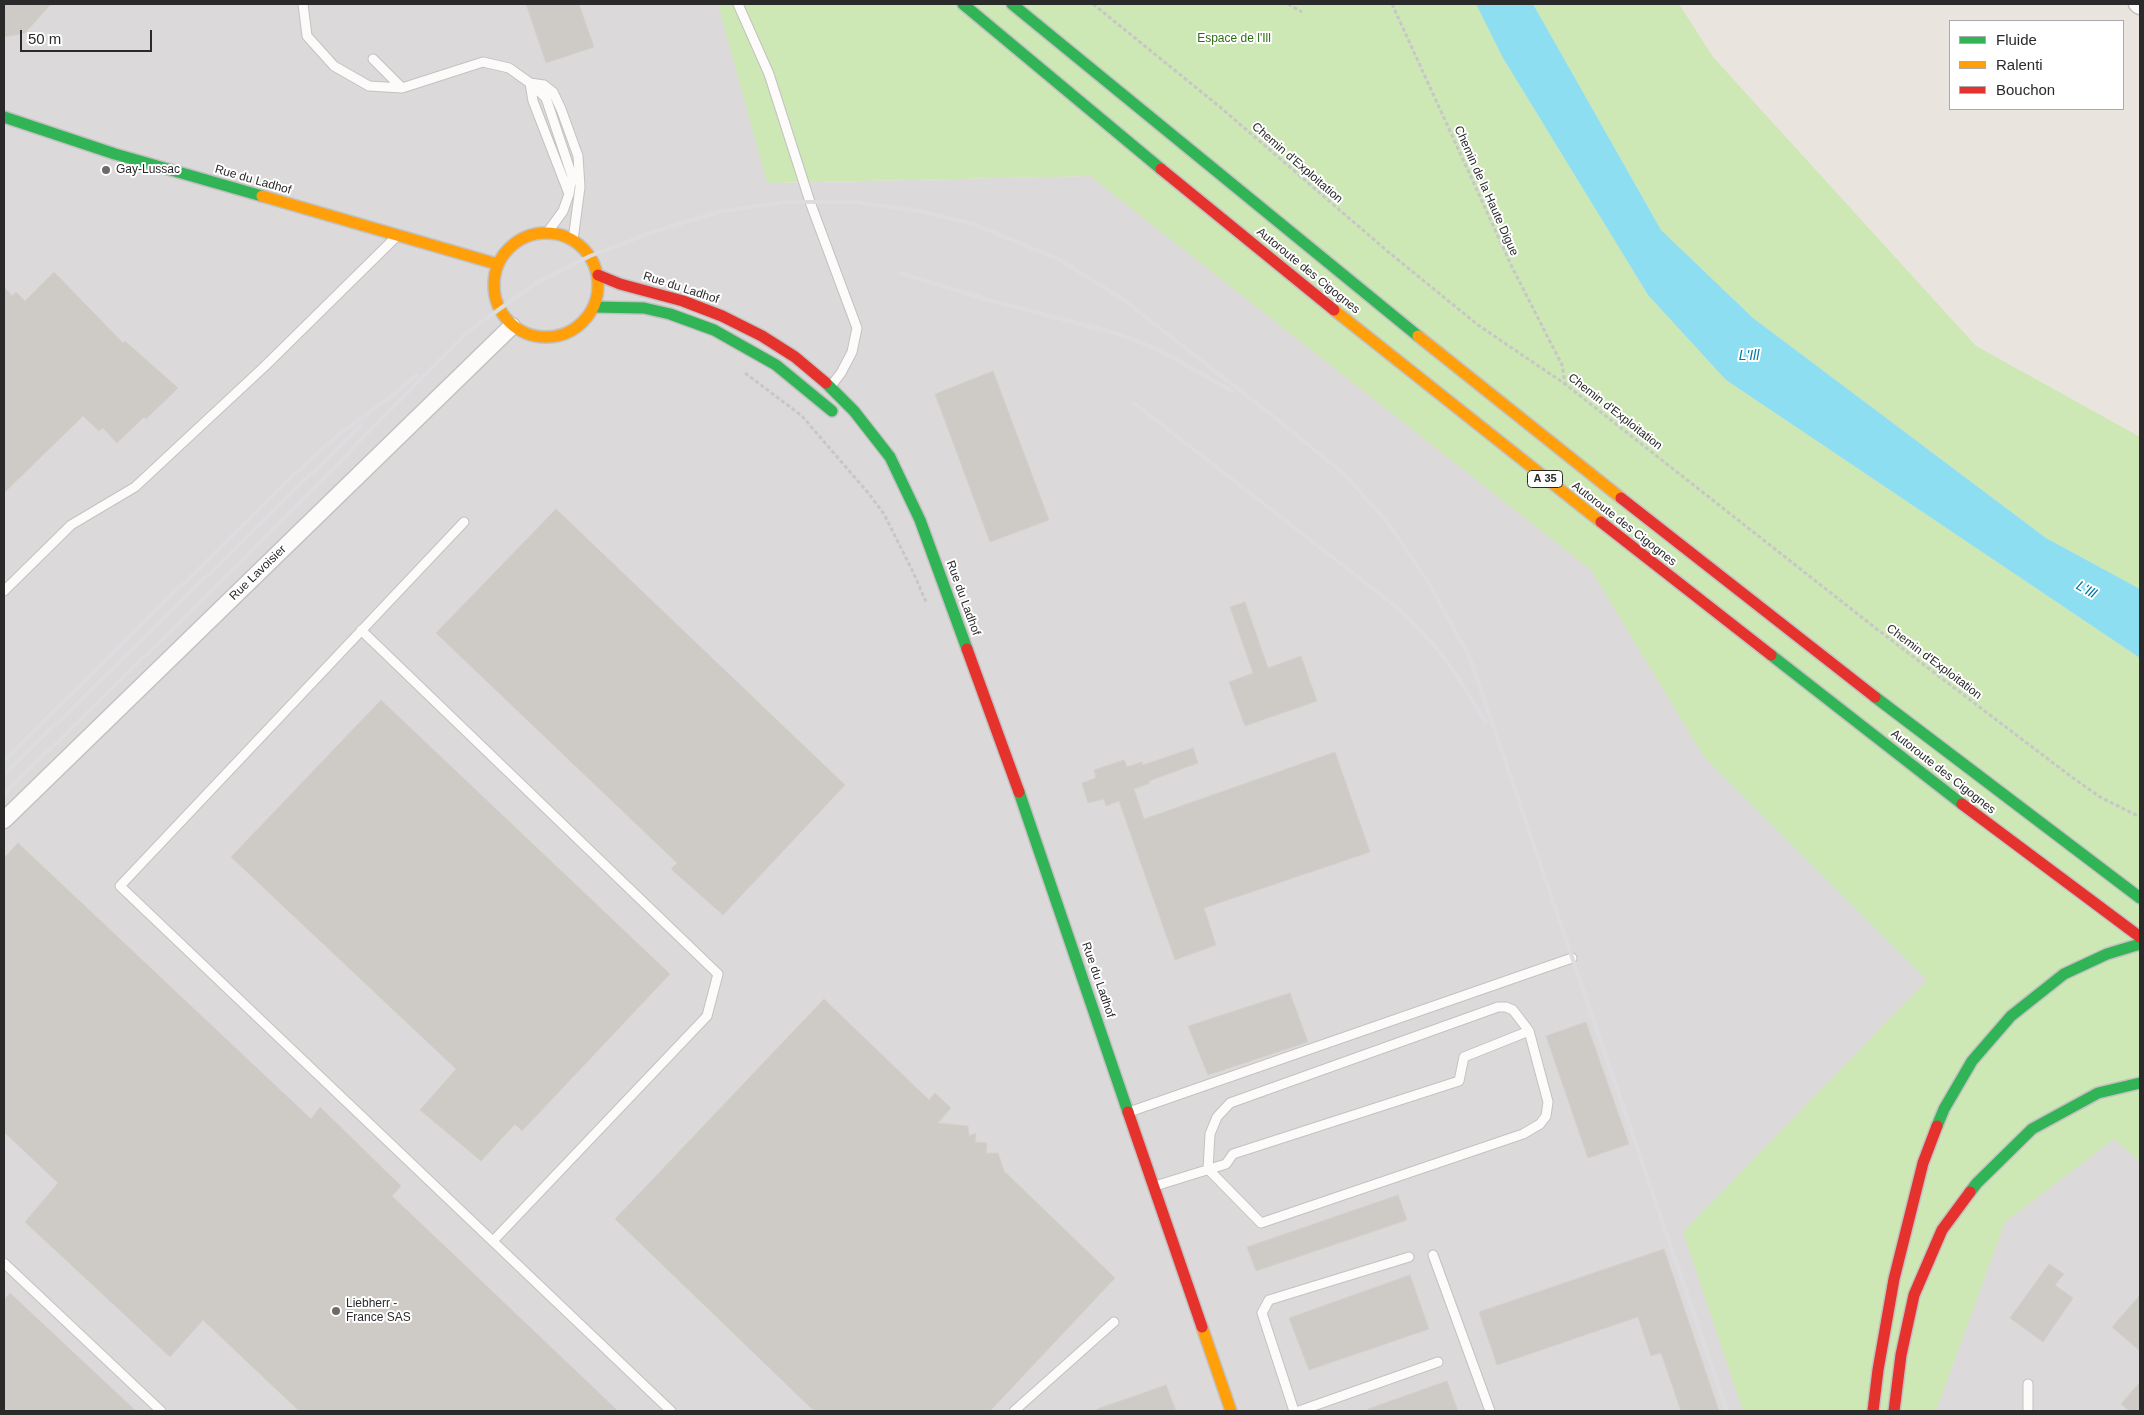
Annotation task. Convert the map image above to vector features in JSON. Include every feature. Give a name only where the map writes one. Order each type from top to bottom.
[{"type":"main road","name":"Autoroute des Cigognes","points":[[963,4],[1131,145],[1490,435],[1968,810],[2140,937]]},
{"type":"main road","name":"Autoroute des Cigognes","points":[[1012,4],[1157,125],[1624,501],[1836,667],[2140,898]]},
{"type":"main road","name":"Rue du Ladhof","points":[[4,117],[115,154],[497,264]]},
{"type":"main road","points":[[533,233],[559,233],[573,240],[579,243],[590,256],[598,275],[598,292],[594,307],[582,324],[563,335],[536,337],[512,326],[498,309],[493,289],[497,264],[511,245],[533,233]]},
{"type":"main road","name":"Rue du Ladhof","points":[[598,275],[620,284],[683,301],[722,316],[762,336],[795,357],[830,387],[854,411],[890,457],[920,520],[1017,786],[1231,1411]]},
{"type":"main road","points":[[594,307],[644,308],[670,314],[714,330],[776,365],[823,402],[841,421]]},
{"type":"main road","name":"Rue du Ladhof","points":[[885,472],[913,517],[935,560]]},
{"type":"main road","points":[[1873,1411],[1882,1344],[1894,1279],[1922,1163],[1944,1109],[1972,1061],[2011,1016],[2064,974],[2107,954],[2140,944]]},
{"type":"main road","points":[[1894,1411],[1901,1355],[1914,1295],[1942,1230],[1977,1183],[2032,1129],[2098,1093],[2140,1083]]},
{"type":"street","name":"Rue Lavoisier","points":[[4,820],[512,326]]},
{"type":"lane","points":[[303,4],[307,36],[334,66],[369,86],[402,88],[483,62],[509,68],[530,83],[546,98],[572,176],[569,194],[563,211],[547,233]]},
{"type":"lane","points":[[738,4],[769,74],[810,202],[857,328],[852,352],[841,373],[830,387]]},
{"type":"lane","points":[[373,59],[402,88]]},
{"type":"lane","points":[[530,83],[533,101],[569,194]]},
{"type":"lane","points":[[530,83],[544,85],[553,92],[578,156],[580,187],[573,240]]},
{"type":"lane","points":[[4,592],[70,525],[135,487],[265,366],[398,236]]},
{"type":"lane","points":[[464,522],[120,886],[671,1411]]},
{"type":"lane","points":[[362,630],[718,974],[708,1016],[493,1241]]},
{"type":"lane","points":[[1129,1112],[1572,958]]},
{"type":"lane","points":[[1498,1007],[1506,1007],[1513,1010],[1529,1031],[1548,1102],[1546,1116],[1540,1124],[1523,1134],[1261,1223],[1208,1169],[1210,1134],[1217,1117],[1230,1103],[1498,1007]]},
{"type":"lane","points":[[1154,1186],[1226,1164],[1233,1154],[1459,1081],[1464,1057],[1529,1031]]},
{"type":"lane","points":[[1433,1255],[1490,1411]]},
{"type":"lane","points":[[1294,1411],[1262,1313],[1269,1300],[1409,1256]]},
{"type":"lane","points":[[4,1263],[161,1411]]},
{"type":"lane","points":[[1014,1411],[1114,1322]]},
{"type":"lane","points":[[1299,1411],[1438,1362]]},
{"type":"lane","points":[[2028,1384],[2028,1411]]},
{"type":"path","name":"Chemin d'Exploitation","points":[[1092,4],[1220,107],[1386,250],[1478,325],[1565,384],[1878,630],[2053,763],[2100,797],[2140,817]]},
{"type":"path","points":[[1288,4],[1302,12]]},
{"type":"path","name":"Chemin de la Haute Digue","points":[[1392,4],[1512,267],[1562,365],[1565,384]]},
{"type":"path","points":[[737,368],[802,416],[870,494],[884,514],[930,611]]},
{"type":"shaded area","points":[[4,4],[727,4],[782,183],[1090,176],[1591,570],[1704,757],[1928,980],[1684,1232],[1743,1411],[4,1411]]},
{"type":"shaded area","points":[[2114,1139],[2140,1162],[2140,1411],[1936,1411],[2005,1222]]},
{"type":"green space","name":"Espace de l'Ill","points":[[718,4],[1476,4],[1503,58],[1648,295],[1726,380],[2140,658],[2140,1162],[2114,1139],[2005,1222],[1936,1411],[1743,1411],[1683,1232],[1927,980],[1704,757],[1591,570],[1090,176],[767,183]]},
{"type":"green space","points":[[1533,4],[1679,4],[1713,57],[1976,346],[2140,437],[2140,589],[2046,538],[1753,318],[1661,230]]},
{"type":"water","name":"L'Ill","points":[[1476,4],[1533,4],[1661,230],[1753,318],[2046,538],[2140,589],[2140,658],[1726,380],[1648,295],[1503,58]]},
{"type":"building","points":[[4,4],[51,4],[25,33],[4,37]]},
{"type":"building","points":[[526,4],[579,4],[594,47],[546,63]]},
{"type":"building","points":[[54,272],[123,343],[125,341],[178,388],[146,419],[144,417],[117,443],[103,428],[99,431],[83,416],[4,493],[4,287],[12,296],[16,292],[25,301]]},
{"type":"building","points":[[993,371],[1049,520],[990,542],[935,394]]},
{"type":"building","points":[[556,509],[845,785],[723,915],[671,869],[677,863],[436,633]]},
{"type":"building","points":[[1245,602],[1268,668],[1301,656],[1317,701],[1245,726],[1229,682],[1253,673],[1230,607]]},
{"type":"building","points":[[381,700],[670,974],[522,1131],[515,1124],[481,1161],[420,1110],[456,1069],[231,857]]},
{"type":"building","points":[[1193,748],[1198,763],[1149,781],[1150,783],[1134,789],[1144,819],[1335,752],[1370,852],[1204,908],[1216,945],[1175,960],[1119,801],[1106,806],[1104,799],[1088,803],[1082,783],[1096,778],[1094,770],[1124,760],[1127,767],[1142,762],[1143,765]]},
{"type":"building","points":[[18,843],[311,1119],[320,1107],[401,1186],[392,1196],[618,1411],[299,1411],[203,1320],[170,1357],[25,1222],[58,1183],[4,1132],[4,858]]},
{"type":"building","points":[[1290,993],[1308,1042],[1208,1075],[1188,1026]]},
{"type":"building","points":[[824,999],[929,1100],[935,1093],[951,1108],[938,1123],[968,1126],[969,1136],[976,1133],[975,1142],[987,1143],[986,1153],[998,1153],[1004,1171],[1115,1278],[990,1411],[814,1411],[615,1219]]},
{"type":"building","points":[[1586,1022],[1629,1144],[1588,1158],[1546,1036]]},
{"type":"building","points":[[1398,1195],[1407,1220],[1256,1271],[1247,1247]]},
{"type":"building","points":[[1664,1249],[1719,1411],[1681,1411],[1661,1353],[1651,1356],[1638,1317],[1497,1365],[1479,1312]]},
{"type":"building","points":[[2049,1264],[2064,1274],[2055,1285],[2073,1298],[2043,1342],[2010,1318]]},
{"type":"building","points":[[1410,1275],[1429,1329],[1309,1370],[1289,1318]]},
{"type":"building","points":[[10,1293],[136,1411],[4,1411],[4,1300]]},
{"type":"building","points":[[2140,1295],[2140,1351],[2112,1327]]},
{"type":"building","points":[[1447,1381],[1458,1411],[1368,1411],[1368,1409]]},
{"type":"building","points":[[2140,1382],[2140,1411],[2129,1411],[2121,1404]]},
{"type":"building","points":[[1166,1385],[1176,1411],[1097,1411],[1097,1409]]},
{"type":"railway","points":[[4,794],[240,563],[466,333],[536,283],[590,256],[653,232],[718,212],[785,202],[857,202],[919,211],[974,224],[1060,260],[1124,300],[1279,421],[1344,474],[1388,523],[1428,582],[1470,658],[1727,1411]]},
{"type":"railway","points":[[900,273],[992,301],[1115,333],[1172,357],[1232,391]]},
{"type":"railway","points":[[4,760],[298,471],[338,435],[417,375]]},
{"type":"railway","points":[[1134,403],[1403,612],[1439,651],[1486,723]]},
{"type":"railway","points":[[4,775],[361,425]]},
{"type":"traffic: fast","points":[[963,4],[1161,169]]},
{"type":"traffic: fast","points":[[1012,4],[1418,336]]},
{"type":"traffic: fast","points":[[4,117],[115,154],[262,196]]},
{"type":"traffic: fast","points":[[594,307],[644,308],[670,314],[714,330],[776,365],[832,411]]},
{"type":"traffic: fast","points":[[826,383],[854,411],[890,457],[920,520],[967,649]]},
{"type":"traffic: fast","points":[[1771,655],[1962,804]]},
{"type":"traffic: fast","points":[[1875,697],[2140,898]]},
{"type":"traffic: fast","points":[[1019,792],[1128,1112]]},
{"type":"traffic: fast","points":[[1937,1126],[1944,1109],[1972,1061],[2011,1016],[2064,974],[2107,954],[2140,944]]},
{"type":"traffic: fast","points":[[1970,1192],[2032,1129],[2098,1093],[2140,1083]]},
{"type":"traffic: slow","points":[[262,196],[497,264]]},
{"type":"traffic: slow","points":[[546,233],[566,237],[583,248],[594,265],[598,285],[594,305],[583,322],[566,333],[546,337],[526,333],[509,322],[498,305],[494,285],[498,265],[509,248],[526,237],[546,233]]},
{"type":"traffic: slow","points":[[1334,310],[1601,522]]},
{"type":"traffic: slow","points":[[1418,336],[1621,498]]},
{"type":"traffic: slow","points":[[1202,1327],[1231,1411]]},
{"type":"traffic: jam","points":[[1161,169],[1334,310]]},
{"type":"traffic: jam","points":[[598,275],[620,284],[683,301],[722,316],[762,336],[795,357],[826,383]]},
{"type":"traffic: jam","points":[[1621,498],[1875,697]]},
{"type":"traffic: jam","points":[[1601,522],[1771,655]]},
{"type":"traffic: jam","points":[[967,649],[1019,792]]},
{"type":"traffic: jam","points":[[1962,804],[2140,937]]},
{"type":"traffic: jam","points":[[1128,1112],[1202,1327]]},
{"type":"traffic: jam","points":[[1873,1411],[1878,1370],[1894,1279],[1923,1163],[1937,1126]]},
{"type":"traffic: jam","points":[[1894,1411],[1901,1355],[1914,1295],[1942,1230],[1970,1192]]},
{"type":"place","name":"Gay-Lussac","points":[[106,170]]},
{"type":"place","name":"Liebherr - France SAS","points":[[336,1311]]}]
